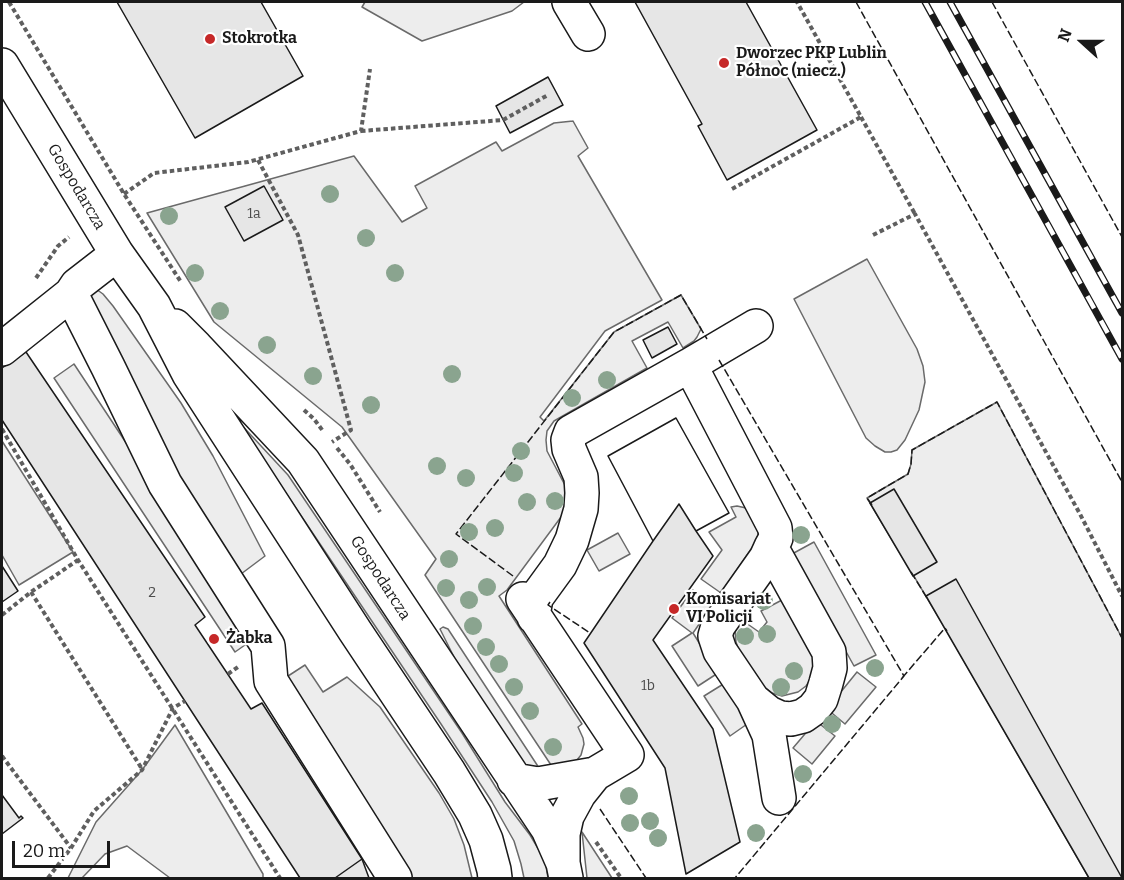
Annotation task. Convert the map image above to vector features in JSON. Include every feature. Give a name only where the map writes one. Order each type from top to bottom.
[{"type":"street","points":[[569,2],[588,34]]},
{"type":"street","name":"Gospodarcza","points":[[2,65],[117,254],[154,306],[189,374],[449,772],[475,815],[486,840],[495,879]]},
{"type":"street","points":[[2,349],[117,254]]},
{"type":"street","points":[[70,294],[165,484],[268,646],[271,681],[395,879]]},
{"type":"street","name":"Gospodarcza","points":[[154,306],[196,347],[303,461],[548,830],[564,871]]},
{"type":"street","points":[[514,780],[538,784],[595,774],[627,755],[529,609],[534,610],[536,598],[560,565],[572,540],[580,509],[581,477],[568,440],[571,432],[756,326]]},
{"type":"street","points":[[690,365],[775,528],[776,538],[766,558],[718,626],[715,636],[720,651],[753,700],[769,735],[779,798]]},
{"type":"street","points":[[753,700],[769,713],[780,718],[791,719],[803,716],[821,699],[830,668],[829,652],[771,547]]},
{"type":"street","points":[[564,871],[563,834],[567,816],[579,794],[595,774]]},
{"type":"path","points":[[9,2],[124,194]]},
{"type":"path","points":[[797,2],[1080,513],[1122,596]]},
{"type":"path","points":[[362,131],[370,69]]},
{"type":"path","points":[[58,246],[94,215],[154,173],[258,160],[362,131],[502,120],[548,95]]},
{"type":"path","points":[[732,189],[861,117]]},
{"type":"path","points":[[258,160],[298,235],[351,430],[332,442]]},
{"type":"path","points":[[873,236],[915,214]]},
{"type":"path","points":[[2,429],[78,560],[280,879]]},
{"type":"path","points":[[2,615],[30,592],[78,560]]},
{"type":"path","points":[[30,592],[142,770]]},
{"type":"path","points":[[48,879],[94,811],[142,770],[173,708],[185,700]]},
{"type":"path","points":[[2,756],[71,848]]},
{"type":"shaded area","points":[[365,2],[524,2],[512,11],[422,41],[362,7]]},
{"type":"shaded area","points":[[573,121],[588,148],[578,156],[662,300],[605,331],[540,417],[544,421],[614,332],[681,295],[701,329],[694,341],[683,348],[668,322],[632,341],[647,368],[554,421],[547,431],[547,451],[568,491],[564,513],[507,590],[499,596],[582,724],[578,727],[584,744],[581,755],[573,765],[555,771],[425,575],[436,559],[342,427],[214,322],[147,213],[354,156],[402,222],[427,208],[415,186],[496,142],[502,151],[554,123]]},
{"type":"shaded area","points":[[867,259],[917,349],[923,366],[925,382],[919,410],[905,440],[897,450],[891,452],[885,452],[866,438],[794,299]]},
{"type":"shaded area","points":[[88,289],[96,289],[113,306],[181,403],[213,456],[265,556],[241,574],[193,504],[108,351]]},
{"type":"shaded area","points":[[74,364],[255,638],[235,652],[54,378]]},
{"type":"shaded area","points":[[997,402],[1122,638],[1122,878],[1089,878],[867,498],[908,474],[912,450]]},
{"type":"shaded area","points":[[236,419],[288,475],[462,733],[505,802],[530,835],[545,860],[548,878],[524,878],[514,841],[492,802]]},
{"type":"shaded area","points":[[2,441],[73,552],[19,585],[2,555]]},
{"type":"shaded area","points":[[731,507],[746,508],[758,528],[758,535],[754,545],[721,593],[701,579],[722,550],[709,532],[736,517]]},
{"type":"shaded area","points":[[618,533],[630,554],[599,571],[587,550]]},
{"type":"shaded area","points":[[814,542],[876,655],[854,666],[792,554]]},
{"type":"shaded area","points":[[693,590],[713,604],[693,633],[718,673],[698,686],[672,646],[692,633],[672,618]]},
{"type":"shaded area","points":[[782,600],[813,656],[815,667],[806,686],[798,692],[782,696],[772,693],[763,686],[739,651],[735,631],[739,618],[759,632],[767,622],[761,611]]},
{"type":"shaded area","points":[[443,627],[448,629],[543,774],[522,770],[467,683],[440,629]]},
{"type":"shaded area","points":[[305,665],[323,692],[347,677],[380,707],[439,793],[454,819],[464,845],[472,878],[405,878],[285,678]]},
{"type":"shaded area","points":[[857,672],[876,687],[845,724],[827,709]]},
{"type":"shaded area","points":[[725,683],[750,722],[730,736],[704,696]]},
{"type":"shaded area","points":[[816,721],[835,736],[812,764],[793,748]]},
{"type":"shaded area","points":[[175,725],[263,874],[263,878],[170,878],[127,846],[105,854],[82,878],[68,878],[96,822],[142,770]]},
{"type":"shaded area","points":[[582,832],[612,878],[587,878]]},
{"type":"building","name":"Stokrotka","points":[[117,2],[261,2],[303,76],[195,138]]},
{"type":"building","name":"Dworzec PKP Lublin Północ (niecz.)","points":[[635,2],[746,2],[817,130],[727,180],[698,126],[702,124]]},
{"type":"building","points":[[548,77],[563,105],[510,133],[496,106]]},
{"type":"building","points":[[264,186],[283,220],[244,241],[225,207]]},
{"type":"building","points":[[668,327],[677,344],[652,358],[643,340]]},
{"type":"building","points":[[26,352],[205,617],[195,625],[251,709],[262,703],[362,859],[335,878],[300,878],[2,420],[2,368]]},
{"type":"building","points":[[676,418],[729,513],[696,531],[713,556],[653,640],[713,729],[740,842],[686,874],[665,768],[584,643],[653,541],[608,456]]},
{"type":"building","points":[[676,418],[729,513],[696,531],[679,504],[653,541],[608,456]]},
{"type":"building","points":[[894,489],[937,562],[913,576],[870,503]]},
{"type":"building","points":[[2,566],[18,591],[2,602]]},
{"type":"building","points":[[956,579],[1122,878],[1089,878],[926,596]]},
{"type":"building","points":[[2,795],[19,818],[21,816],[23,818],[2,834]]},
{"type":"building","points":[[362,859],[369,878],[335,878]]},
{"type":"railway","points":[[925,2],[1122,359]]},
{"type":"railway","points":[[950,2],[1122,313]]},
{"type":"fence","points":[[856,2],[1122,482]]},
{"type":"fence","points":[[992,2],[1122,237]]},
{"type":"fence","points":[[513,576],[456,534],[614,332],[681,295],[707,339]]},
{"type":"fence","points":[[719,360],[904,676],[735,878]]},
{"type":"fence","points":[[872,505],[867,498],[908,474],[912,450],[997,402],[1122,638]]},
{"type":"fence","points":[[911,572],[927,598]]},
{"type":"fence","points":[[550,602],[548,605],[590,633]]},
{"type":"fence","points":[[902,678],[945,628],[947,631]]},
{"type":"fence","points":[[600,809],[646,878]]},
{"type":"place","name":"Stokrotka","points":[[210,39]]},
{"type":"place","name":"Dworzec PKP Lublin Północ (niecz.)","points":[[724,63]]},
{"type":"place","name":"Komisariat VI Policji","points":[[674,609]]},
{"type":"place","name":"Żabka","points":[[214,639]]}]
